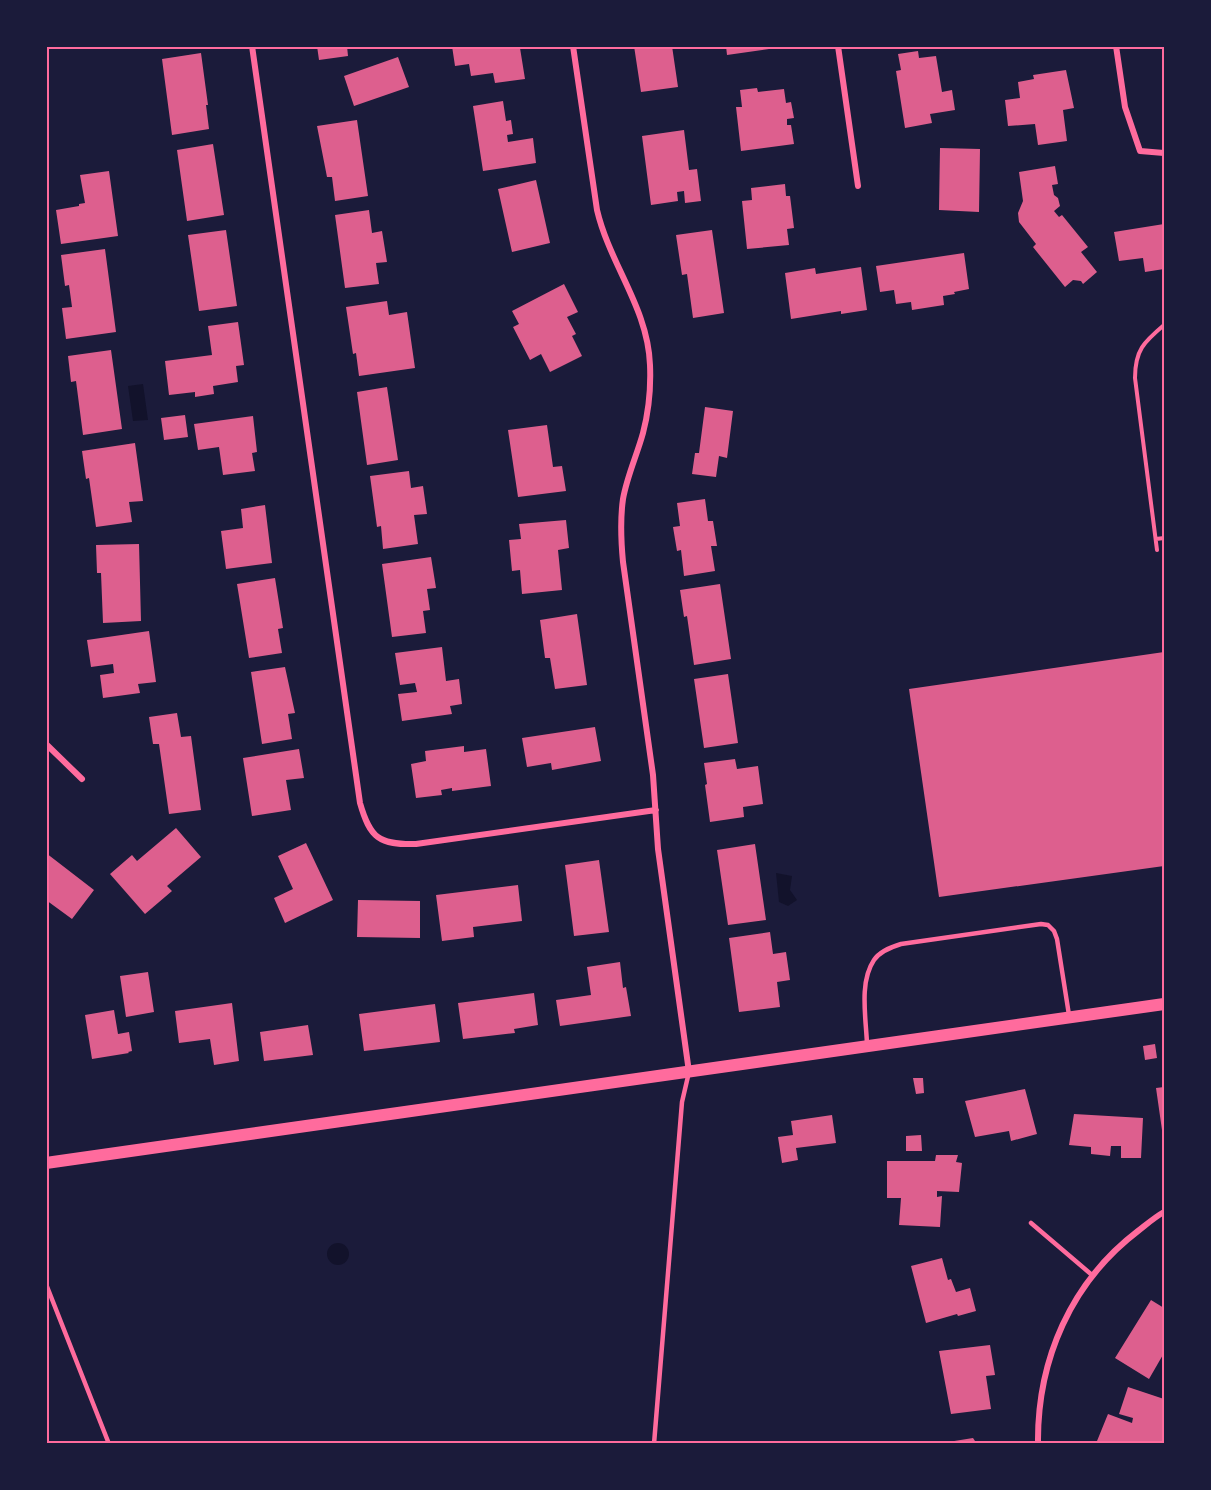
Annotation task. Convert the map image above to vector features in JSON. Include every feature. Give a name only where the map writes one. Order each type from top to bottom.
[{"type":"main road","points":[[46,1162],[1164,1005]]},
{"type":"street","points":[[252,46],[360,803],[366,824],[376,838],[394,844],[416,844],[656,810]]},
{"type":"street","points":[[573,46],[597,210],[603,233],[640,316],[650,362],[650,398],[643,434],[623,497],[620,531],[622,562],[653,776],[658,849],[689,1072]]},
{"type":"street","points":[[838,46],[858,186]]},
{"type":"street","points":[[1116,46],[1125,107],[1140,151],[1164,153]]},
{"type":"street","points":[[46,744],[82,779]]},
{"type":"street","points":[[1038,1443],[1038,1419],[1046,1370],[1063,1321],[1092,1275],[1122,1243],[1164,1212]]},
{"type":"lane","points":[[867,1047],[865,998],[867,975],[873,960],[882,951],[901,944],[1041,924],[1048,924],[1057,939],[1070,1018]]},
{"type":"lane","points":[[654,1443],[682,1105],[689,1072]]},
{"type":"lane","points":[[1031,1223],[1092,1275]]},
{"type":"lane","points":[[46,1284],[109,1443]]},
{"type":"path","points":[[1157,550],[1135,378],[1135,361],[1143,343],[1164,325]]},
{"type":"path","points":[[1156,539],[1164,538]]},
{"type":"shaded area","points":[[143,384],[148,420],[133,421],[128,386]]},
{"type":"shaded area","points":[[776,873],[792,876],[790,890],[797,900],[788,906],[779,902]]},
{"type":"shaded area","points":[[334,1243],[342,1243],[349,1250],[349,1258],[342,1265],[334,1265],[327,1258],[327,1250]]},
{"type":"building","points":[[317,46],[347,46],[348,56],[319,60]]},
{"type":"building","points":[[452,46],[520,48],[525,79],[495,83],[493,73],[471,76],[469,64],[455,66]]},
{"type":"building","points":[[634,46],[672,46],[678,87],[641,92]]},
{"type":"building","points":[[726,46],[776,46],[776,48],[727,55]]},
{"type":"building","points":[[918,51],[919,58],[936,56],[942,92],[952,90],[955,110],[930,114],[932,123],[905,128],[896,71],[901,70],[898,54]]},
{"type":"building","points":[[201,53],[209,129],[172,135],[162,59]]},
{"type":"building","points":[[398,57],[409,87],[354,106],[344,76]]},
{"type":"building","points":[[1066,70],[1074,108],[1063,110],[1067,141],[1038,145],[1035,124],[1008,126],[1005,100],[1020,98],[1018,82],[1034,79],[1033,75]]},
{"type":"building","points":[[757,88],[758,92],[784,89],[786,103],[791,102],[794,118],[787,119],[787,125],[791,125],[794,144],[741,151],[736,107],[742,107],[740,90]]},
{"type":"building","points":[[503,101],[506,121],[511,120],[513,134],[507,135],[508,142],[533,138],[536,163],[483,171],[473,106]]},
{"type":"building","points":[[357,120],[368,196],[335,201],[332,177],[327,177],[317,126]]},
{"type":"building","points":[[684,130],[689,170],[697,169],[701,201],[685,203],[684,191],[677,192],[678,201],[651,205],[642,136]]},
{"type":"building","points":[[213,144],[224,215],[187,221],[177,150]]},
{"type":"building","points":[[940,148],[980,149],[979,212],[939,210]]},
{"type":"building","points":[[1055,166],[1058,184],[1052,185],[1060,206],[1054,211],[1059,217],[1062,215],[1088,247],[1081,252],[1097,272],[1083,284],[1081,281],[1073,280],[1065,287],[1033,247],[1036,244],[1019,222],[1018,213],[1023,201],[1019,172]]},
{"type":"building","points":[[109,171],[118,236],[61,244],[56,210],[85,203],[80,175]]},
{"type":"building","points":[[536,180],[550,243],[512,252],[498,189]]},
{"type":"building","points":[[785,184],[786,196],[790,196],[794,228],[787,229],[789,245],[747,249],[742,201],[752,200],[751,188]]},
{"type":"building","points":[[369,210],[372,233],[382,231],[387,262],[376,263],[379,284],[345,288],[335,215]]},
{"type":"building","points":[[1164,224],[1164,269],[1145,272],[1143,258],[1119,261],[1114,232]]},
{"type":"building","points":[[226,230],[237,306],[199,311],[188,235]]},
{"type":"building","points":[[712,230],[724,313],[693,318],[687,274],[682,275],[676,235]]},
{"type":"building","points":[[105,249],[116,332],[66,339],[62,308],[72,307],[69,285],[65,286],[61,255]]},
{"type":"building","points":[[964,253],[969,289],[943,296],[944,305],[912,310],[911,302],[896,304],[894,290],[880,292],[876,266]]},
{"type":"building","points":[[861,267],[867,310],[841,314],[841,311],[791,319],[785,273],[815,268],[816,274]]},
{"type":"building","points":[[564,284],[578,312],[567,317],[576,334],[572,336],[582,356],[550,372],[541,354],[530,360],[513,327],[519,324],[512,311]]},
{"type":"building","points":[[387,301],[389,315],[407,312],[415,368],[359,376],[356,353],[353,354],[346,307]]},
{"type":"building","points":[[238,322],[244,365],[236,366],[238,382],[213,386],[214,394],[195,397],[195,392],[169,395],[165,361],[212,355],[208,326]]},
{"type":"building","points":[[111,350],[122,429],[83,435],[76,381],[71,382],[68,356]]},
{"type":"building","points":[[387,387],[398,460],[367,465],[357,392]]},
{"type":"building","points":[[705,407],[733,411],[727,458],[719,456],[716,477],[692,474],[695,453],[699,453]]},
{"type":"building","points":[[185,415],[188,437],[164,440],[161,418]]},
{"type":"building","points":[[253,416],[257,452],[252,453],[255,471],[223,475],[219,447],[198,450],[194,424]]},
{"type":"building","points":[[547,425],[553,467],[562,466],[566,491],[518,497],[508,430]]},
{"type":"building","points":[[135,443],[143,501],[129,502],[132,522],[96,527],[89,478],[86,479],[82,451]]},
{"type":"building","points":[[409,471],[411,488],[423,486],[427,514],[414,515],[418,544],[383,549],[381,526],[377,527],[370,476]]},
{"type":"building","points":[[705,499],[708,521],[713,521],[717,546],[711,546],[715,571],[684,576],[681,550],[677,551],[673,527],[680,526],[677,503]]},
{"type":"building","points":[[265,505],[272,563],[226,569],[221,531],[243,528],[241,509]]},
{"type":"building","points":[[566,520],[569,548],[558,550],[562,590],[522,594],[520,570],[512,571],[509,540],[521,539],[519,524]]},
{"type":"building","points":[[139,544],[141,621],[103,623],[101,573],[97,573],[96,545]]},
{"type":"building","points":[[431,557],[436,588],[427,589],[430,610],[423,611],[426,633],[392,637],[382,564]]},
{"type":"building","points":[[275,578],[283,628],[278,629],[282,653],[249,658],[237,584]]},
{"type":"building","points":[[720,584],[731,659],[694,665],[687,616],[684,617],[680,590]]},
{"type":"building","points":[[577,614],[587,685],[555,689],[550,658],[545,658],[540,620]]},
{"type":"building","points":[[149,631],[156,682],[138,684],[140,693],[103,698],[100,675],[114,673],[113,664],[91,667],[87,640]]},
{"type":"building","points":[[442,647],[446,681],[459,679],[462,704],[450,706],[452,714],[402,721],[398,694],[417,692],[415,683],[400,685],[395,653]]},
{"type":"building","points":[[1164,652],[1164,866],[939,897],[909,689]]},
{"type":"building","points":[[285,667],[295,713],[288,714],[292,739],[262,744],[251,672]]},
{"type":"building","points":[[728,674],[738,743],[704,748],[694,679]]},
{"type":"building","points":[[177,713],[181,737],[191,736],[201,810],[169,814],[159,744],[153,744],[149,717]]},
{"type":"building","points":[[595,727],[601,761],[552,770],[551,763],[527,767],[522,738]]},
{"type":"building","points":[[464,746],[464,752],[486,749],[491,786],[452,791],[452,788],[441,790],[442,795],[416,798],[411,764],[426,761],[425,751]]},
{"type":"building","points":[[299,749],[304,778],[286,780],[291,810],[252,816],[243,758]]},
{"type":"building","points":[[735,759],[737,769],[758,766],[763,804],[743,807],[744,817],[710,822],[704,763]]},
{"type":"building","points":[[176,828],[201,857],[167,886],[172,891],[145,914],[110,874],[132,855],[137,861]]},
{"type":"building","points":[[306,843],[333,900],[285,923],[274,898],[293,889],[278,856]]},
{"type":"building","points":[[755,844],[766,920],[728,925],[717,850]]},
{"type":"building","points":[[46,853],[94,890],[72,919],[46,900]]},
{"type":"building","points":[[599,860],[609,932],[574,936],[565,865]]},
{"type":"building","points":[[518,885],[522,921],[473,927],[474,937],[442,941],[436,895]]},
{"type":"building","points":[[358,900],[420,901],[420,938],[357,937]]},
{"type":"building","points":[[770,932],[773,954],[786,952],[790,980],[777,982],[780,1007],[739,1012],[729,938]]},
{"type":"building","points":[[620,962],[623,988],[626,987],[631,1016],[560,1026],[556,1000],[591,995],[587,967]]},
{"type":"building","points":[[148,972],[154,1012],[126,1017],[120,976]]},
{"type":"building","points":[[534,993],[538,1025],[514,1029],[515,1033],[463,1039],[458,1003]]},
{"type":"building","points":[[232,1003],[239,1061],[214,1065],[210,1039],[179,1043],[175,1011]]},
{"type":"building","points":[[435,1004],[440,1042],[364,1051],[359,1014]]},
{"type":"building","points":[[114,1010],[118,1034],[129,1032],[132,1051],[92,1059],[85,1015]]},
{"type":"building","points":[[308,1025],[313,1055],[264,1061],[260,1032]]},
{"type":"building","points":[[1155,1044],[1157,1058],[1145,1060],[1143,1046]]},
{"type":"building","points":[[913,1078],[923,1078],[924,1093],[916,1094]]},
{"type":"building","points":[[1164,1087],[1164,1137],[1163,1137],[1156,1088]]},
{"type":"building","points":[[1025,1089],[1037,1134],[1011,1141],[1009,1131],[975,1137],[965,1101]]},
{"type":"building","points":[[1074,1114],[1143,1118],[1141,1158],[1121,1158],[1121,1146],[1111,1146],[1110,1156],[1091,1154],[1091,1147],[1069,1145]]},
{"type":"building","points":[[832,1115],[836,1143],[796,1148],[798,1160],[782,1163],[778,1137],[793,1135],[791,1121]]},
{"type":"building","points":[[921,1135],[922,1151],[906,1151],[906,1136]]},
{"type":"building","points":[[936,1155],[958,1155],[956,1162],[962,1163],[959,1192],[937,1191],[937,1197],[942,1196],[940,1227],[899,1225],[901,1198],[887,1198],[887,1161],[935,1161]]},
{"type":"building","points":[[942,1258],[948,1280],[951,1279],[956,1292],[970,1288],[976,1311],[926,1323],[911,1266]]},
{"type":"building","points":[[1151,1300],[1164,1308],[1164,1353],[1149,1379],[1115,1358]]},
{"type":"building","points":[[990,1345],[995,1375],[986,1376],[991,1409],[951,1414],[939,1351]]},
{"type":"building","points":[[1128,1387],[1164,1399],[1163,1444],[1104,1444],[1097,1441],[1108,1414],[1132,1423],[1133,1418],[1119,1414]]},
{"type":"building","points":[[973,1438],[977,1444],[948,1444],[948,1442]]}]
